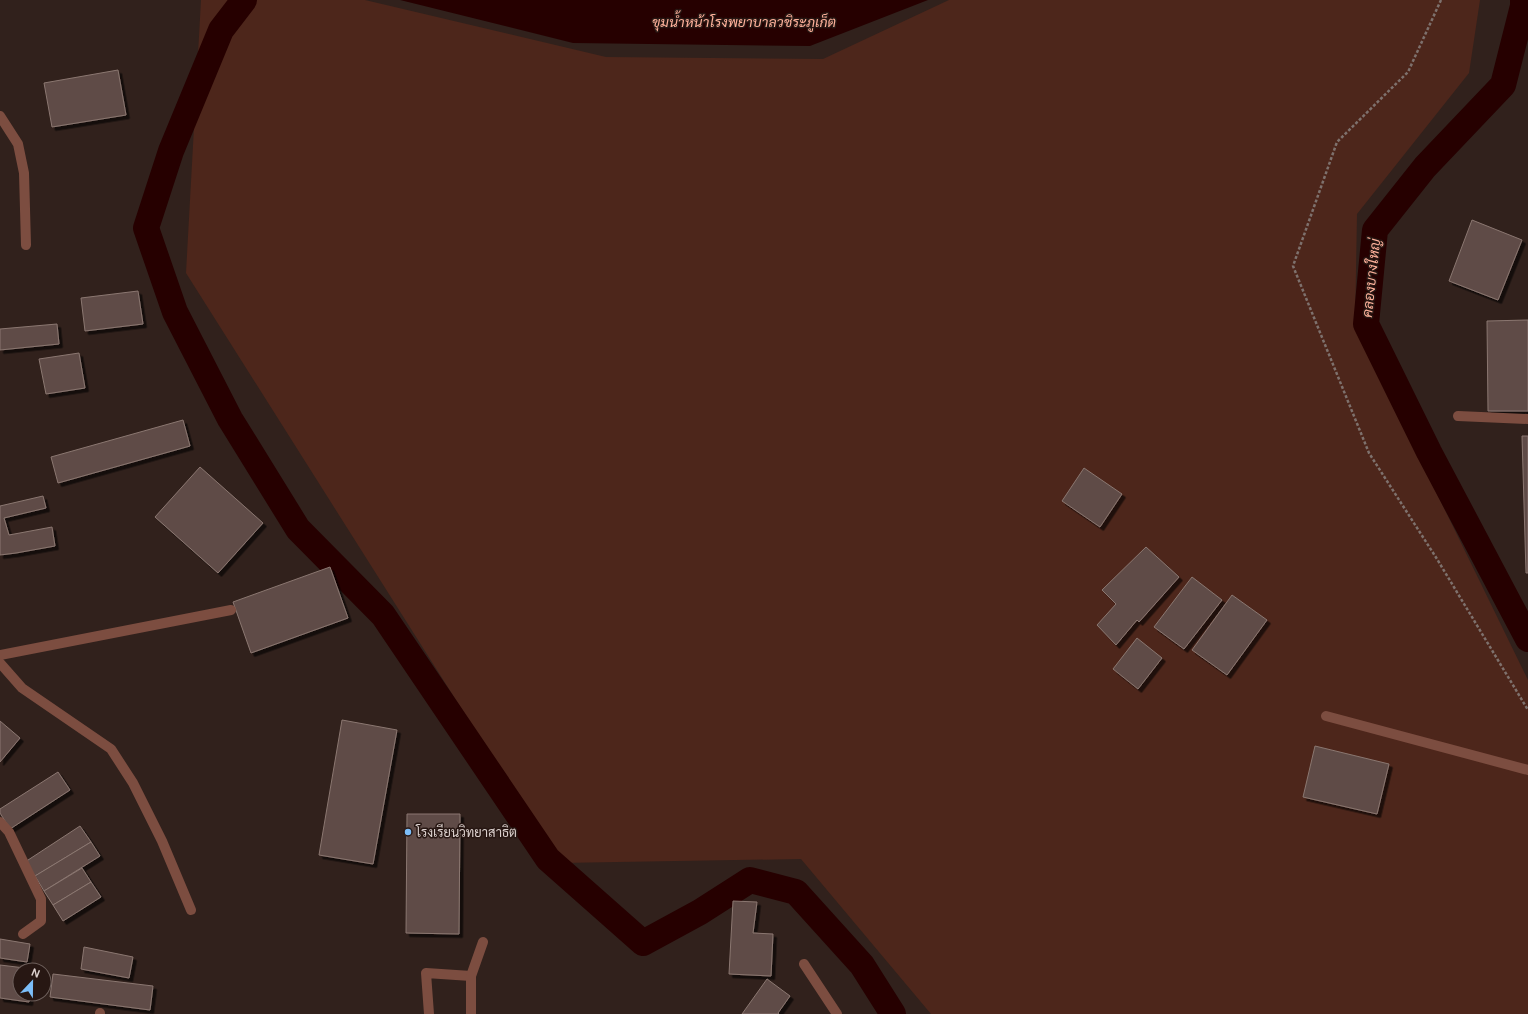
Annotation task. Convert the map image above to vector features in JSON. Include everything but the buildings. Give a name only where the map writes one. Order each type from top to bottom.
[{"type":"street","points":[[0,116],[18,144],[24,174],[26,245]]},
{"type":"street","points":[[1458,416],[1528,419]]},
{"type":"street","points":[[0,655],[231,610]]},
{"type":"street","points":[[0,663],[22,688],[111,749],[133,783],[162,841],[191,910]]},
{"type":"street","points":[[1326,716],[1528,770]]},
{"type":"street","points":[[0,822],[9,832],[41,899],[41,921],[23,934]]},
{"type":"street","points":[[471,1014],[471,976],[483,942]]},
{"type":"street","points":[[804,964],[837,1014]]},
{"type":"street","points":[[429,1014],[426,973],[471,976]]},
{"type":"path","points":[[1441,0],[1408,72],[1336,142],[1293,266],[1369,453],[1438,559],[1528,710]]},
{"type":"shaded area","points":[[201,0],[365,0],[606,57],[823,59],[949,0],[1480,0],[1469,73],[1357,214],[1355,326],[1528,680],[1528,1014],[931,1014],[801,859],[559,863],[186,273]]},
{"type":"water","name":"ขุมน้ำหน้าโรงพยาบาลวชิระภูเก็ต","points":[[400,0],[928,0],[810,46],[573,43]]},
{"type":"waterway","points":[[244,0],[221,30],[171,151],[146,228],[175,312],[230,419],[298,529],[383,615],[548,859],[643,943],[700,912],[750,880],[796,892],[862,965],[893,1014]]},
{"type":"waterway","name":"คลองบางใหญ่","points":[[1523,0],[1523,6],[1503,85],[1425,167],[1375,230],[1366,324],[1429,452],[1528,639]]},
{"type":"place","name":"โรงเรียนวิทยาสาธิต","points":[[408,832]]}]
